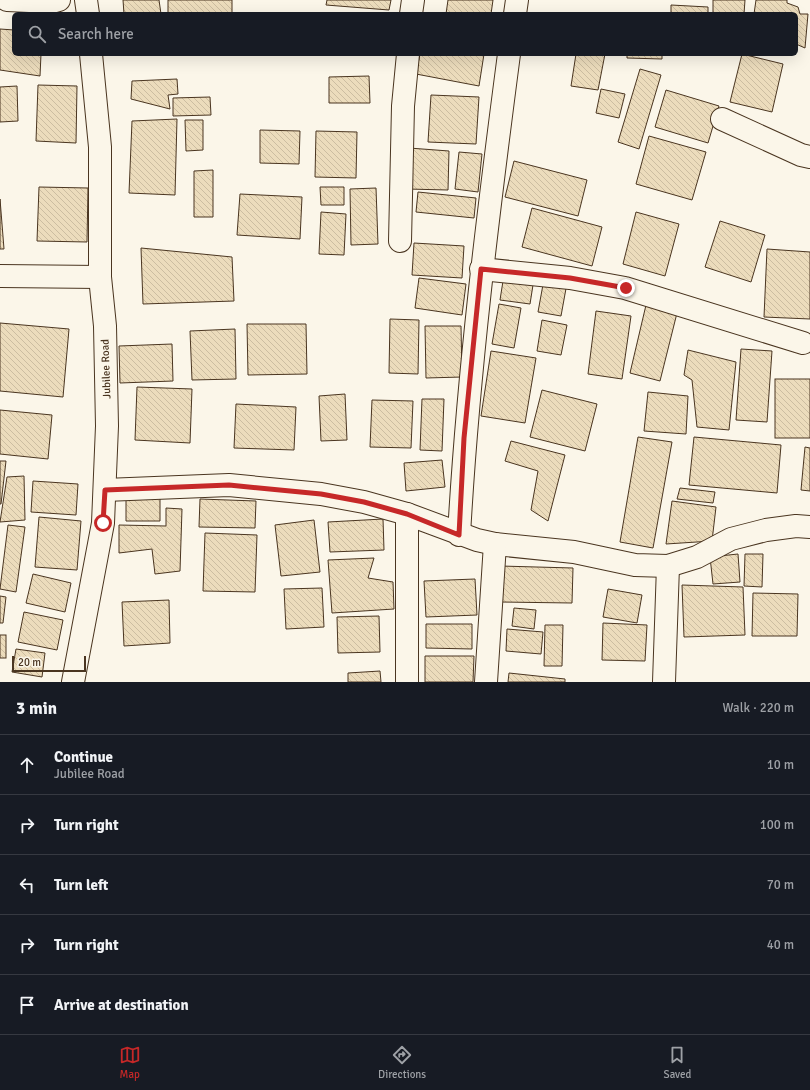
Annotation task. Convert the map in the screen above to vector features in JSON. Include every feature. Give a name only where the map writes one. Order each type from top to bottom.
[{"type":"street","points":[[7,0],[52,2],[59,0]]},
{"type":"street","points":[[86,0],[88,12]]},
{"type":"street","points":[[411,12],[413,0]]},
{"type":"street","points":[[515,12],[517,0]]},
{"type":"street","name":"Jubilee Road","points":[[73,682],[103,523],[107,426],[105,326],[100,277],[100,147],[91,56]]},
{"type":"street","points":[[400,242],[403,106],[408,56]]},
{"type":"street","points":[[459,535],[464,438],[481,269],[509,56]]},
{"type":"street","points":[[722,119],[801,155],[810,157]]},
{"type":"street","points":[[481,269],[570,278],[626,288],[803,343]]},
{"type":"street","points":[[0,276],[100,277]]},
{"type":"street","points":[[105,490],[229,485],[321,494],[364,502],[407,514],[459,535],[495,544],[574,552],[635,565],[668,566],[696,557],[731,539],[752,533],[796,526],[810,527]]},
{"type":"street","points":[[407,514],[407,682]]},
{"type":"street","points":[[486,682],[495,544]]},
{"type":"street","points":[[664,682],[668,566]]},
{"type":"building","points":[[123,0],[159,0],[161,12],[124,12]]},
{"type":"building","points":[[168,0],[232,0],[232,12],[168,12]]},
{"type":"building","points":[[327,0],[391,0],[389,10],[326,5]]},
{"type":"building","points":[[448,0],[493,0],[491,12],[446,12]]},
{"type":"building","points":[[713,0],[745,0],[744,12],[713,12]]},
{"type":"building","points":[[756,0],[787,0],[787,3],[798,7],[800,14],[808,14],[805,48],[798,45],[798,12],[754,12]]},
{"type":"building","points":[[671,5],[708,7],[708,12],[671,12]]},
{"type":"building","points":[[0,29],[12,30],[12,56],[41,56],[40,76],[0,70]]},
{"type":"building","points":[[420,56],[484,56],[479,86],[416,74]]},
{"type":"building","points":[[576,56],[605,56],[598,90],[571,86]]},
{"type":"building","points":[[627,56],[662,56],[662,59],[627,58]]},
{"type":"building","points":[[742,56],[750,56],[783,64],[772,112],[730,102]]},
{"type":"building","points":[[640,69],[661,75],[639,149],[618,142]]},
{"type":"building","points":[[369,76],[370,103],[329,103],[329,77]]},
{"type":"building","points":[[177,79],[178,94],[168,95],[170,109],[131,99],[132,81]]},
{"type":"building","points":[[38,85],[77,86],[76,143],[36,141]]},
{"type":"building","points":[[17,86],[18,121],[0,122],[0,87]]},
{"type":"building","points":[[601,89],[625,94],[619,118],[596,113]]},
{"type":"building","points":[[666,90],[719,106],[708,143],[655,127]]},
{"type":"building","points":[[431,95],[479,97],[476,144],[428,142]]},
{"type":"building","points":[[210,97],[211,115],[173,116],[173,98]]},
{"type":"building","points":[[177,119],[175,195],[129,193],[132,121]]},
{"type":"building","points":[[185,120],[203,120],[203,150],[186,151]]},
{"type":"building","points":[[260,130],[300,131],[299,164],[260,163]]},
{"type":"building","points":[[316,131],[357,132],[356,178],[315,177]]},
{"type":"building","points":[[649,136],[706,152],[692,200],[636,184]]},
{"type":"building","points":[[409,148],[449,151],[448,190],[407,189]]},
{"type":"building","points":[[459,152],[482,154],[478,192],[455,189]]},
{"type":"building","points":[[514,161],[587,180],[578,216],[505,197]]},
{"type":"building","points":[[213,170],[213,217],[194,217],[194,171]]},
{"type":"building","points":[[39,187],[88,188],[87,242],[37,241]]},
{"type":"building","points":[[320,187],[344,187],[344,205],[321,205]]},
{"type":"building","points":[[376,188],[378,244],[351,245],[350,189]]},
{"type":"building","points":[[418,192],[476,198],[474,218],[416,212]]},
{"type":"building","points":[[240,194],[302,197],[300,239],[237,235]]},
{"type":"building","points":[[0,199],[4,249],[0,249]]},
{"type":"building","points":[[532,208],[602,227],[592,266],[522,247]]},
{"type":"building","points":[[321,212],[346,214],[344,255],[319,254]]},
{"type":"building","points":[[636,212],[679,224],[665,276],[623,264]]},
{"type":"building","points":[[720,221],[765,235],[751,282],[705,267]]},
{"type":"building","points":[[414,243],[464,246],[462,278],[412,275]]},
{"type":"building","points":[[141,248],[232,257],[234,301],[143,304]]},
{"type":"building","points":[[767,249],[810,252],[810,319],[764,317]]},
{"type":"building","points":[[419,278],[466,284],[462,315],[415,308]]},
{"type":"building","points":[[544,279],[567,283],[561,316],[538,312]]},
{"type":"building","points":[[503,281],[533,285],[530,304],[500,300]]},
{"type":"building","points":[[499,304],[521,308],[514,348],[492,344]]},
{"type":"building","points":[[646,305],[677,313],[660,381],[630,373]]},
{"type":"building","points":[[596,311],[631,316],[622,379],[588,374]]},
{"type":"building","points":[[390,319],[419,320],[418,374],[389,373]]},
{"type":"building","points":[[542,320],[567,325],[561,355],[537,351]]},
{"type":"building","points":[[0,323],[69,329],[63,397],[0,391]]},
{"type":"building","points":[[247,324],[306,324],[307,374],[248,375]]},
{"type":"building","points":[[425,326],[461,326],[462,377],[426,378]]},
{"type":"building","points":[[235,329],[236,379],[192,380],[190,331]]},
{"type":"building","points":[[172,344],[173,381],[120,383],[119,346]]},
{"type":"building","points":[[741,349],[772,351],[767,422],[736,420]]},
{"type":"building","points":[[688,350],[736,362],[729,430],[697,427],[692,380],[684,375]]},
{"type":"building","points":[[491,351],[536,358],[525,423],[481,416]]},
{"type":"building","points":[[775,379],[810,379],[810,438],[775,438]]},
{"type":"building","points":[[137,387],[192,389],[190,443],[135,440]]},
{"type":"building","points":[[542,390],[597,404],[585,451],[530,437]]},
{"type":"building","points":[[648,392],[688,396],[686,434],[644,431]]},
{"type":"building","points":[[345,394],[347,440],[321,441],[319,396]]},
{"type":"building","points":[[422,399],[444,399],[442,451],[420,450]]},
{"type":"building","points":[[372,400],[413,401],[411,448],[370,447]]},
{"type":"building","points":[[236,404],[296,407],[294,450],[234,448]]},
{"type":"building","points":[[0,410],[52,415],[48,459],[0,454]]},
{"type":"building","points":[[638,437],[672,442],[653,548],[620,542]]},
{"type":"building","points":[[694,437],[781,445],[777,493],[689,485]]},
{"type":"building","points":[[511,441],[565,455],[548,521],[531,510],[538,471],[505,461]]},
{"type":"building","points":[[805,447],[810,448],[810,491],[801,490]]},
{"type":"building","points":[[442,460],[445,487],[406,491],[404,463]]},
{"type":"building","points":[[0,461],[6,461],[1,504],[0,504]]},
{"type":"building","points":[[24,476],[25,520],[0,522],[7,477]]},
{"type":"building","points":[[33,481],[78,484],[76,515],[31,512]]},
{"type":"building","points":[[680,488],[715,492],[713,503],[677,499]]},
{"type":"building","points":[[126,496],[160,497],[160,521],[126,521]]},
{"type":"building","points":[[200,499],[256,501],[255,528],[199,527]]},
{"type":"building","points":[[672,501],[716,507],[712,541],[666,544]]},
{"type":"building","points":[[166,508],[182,509],[180,571],[155,574],[152,549],[119,553],[119,525],[166,526]]},
{"type":"building","points":[[39,517],[81,521],[77,570],[35,567]]},
{"type":"building","points":[[383,519],[384,550],[330,552],[328,522]]},
{"type":"building","points":[[314,520],[320,572],[281,576],[275,525]]},
{"type":"building","points":[[8,525],[25,527],[16,592],[0,589]]},
{"type":"building","points":[[205,533],[257,535],[255,592],[203,591]]},
{"type":"building","points":[[738,554],[740,582],[713,584],[710,557]]},
{"type":"building","points":[[745,554],[763,554],[762,587],[744,586]]},
{"type":"building","points":[[374,558],[368,578],[393,582],[394,609],[332,613],[328,560]]},
{"type":"building","points":[[500,566],[573,568],[572,603],[500,602]]},
{"type":"building","points":[[33,574],[71,583],[65,612],[26,603]]},
{"type":"building","points":[[475,579],[477,615],[426,617],[424,581]]},
{"type":"building","points":[[682,585],[743,587],[745,635],[684,637]]},
{"type":"building","points":[[322,588],[324,627],[286,629],[284,589]]},
{"type":"building","points":[[608,589],[642,595],[637,623],[603,617]]},
{"type":"building","points":[[753,593],[798,594],[797,636],[752,636]]},
{"type":"building","points":[[0,596],[6,597],[3,623],[0,623]]},
{"type":"building","points":[[169,600],[170,643],[124,646],[122,602]]},
{"type":"building","points":[[514,608],[536,610],[534,629],[512,626]]},
{"type":"building","points":[[24,612],[63,620],[57,650],[18,642]]},
{"type":"building","points":[[379,616],[380,652],[338,653],[337,617]]},
{"type":"building","points":[[603,623],[647,625],[645,661],[602,660]]},
{"type":"building","points":[[426,624],[472,624],[472,649],[426,648]]},
{"type":"building","points":[[545,625],[563,625],[562,666],[544,666]]},
{"type":"building","points":[[507,629],[543,632],[541,654],[506,651]]},
{"type":"building","points":[[0,635],[6,635],[6,658],[0,658]]},
{"type":"building","points":[[16,649],[45,653],[42,677],[12,672]]},
{"type":"building","points":[[425,656],[474,656],[473,682],[425,682]]},
{"type":"building","points":[[380,671],[381,682],[348,682],[348,673]]},
{"type":"building","points":[[509,673],[565,679],[565,682],[508,682]]},
{"type":"route","points":[[103,523],[105,490],[229,485],[321,494],[364,502],[407,514],[459,535],[464,438],[481,269],[570,278],[626,288]]}]
